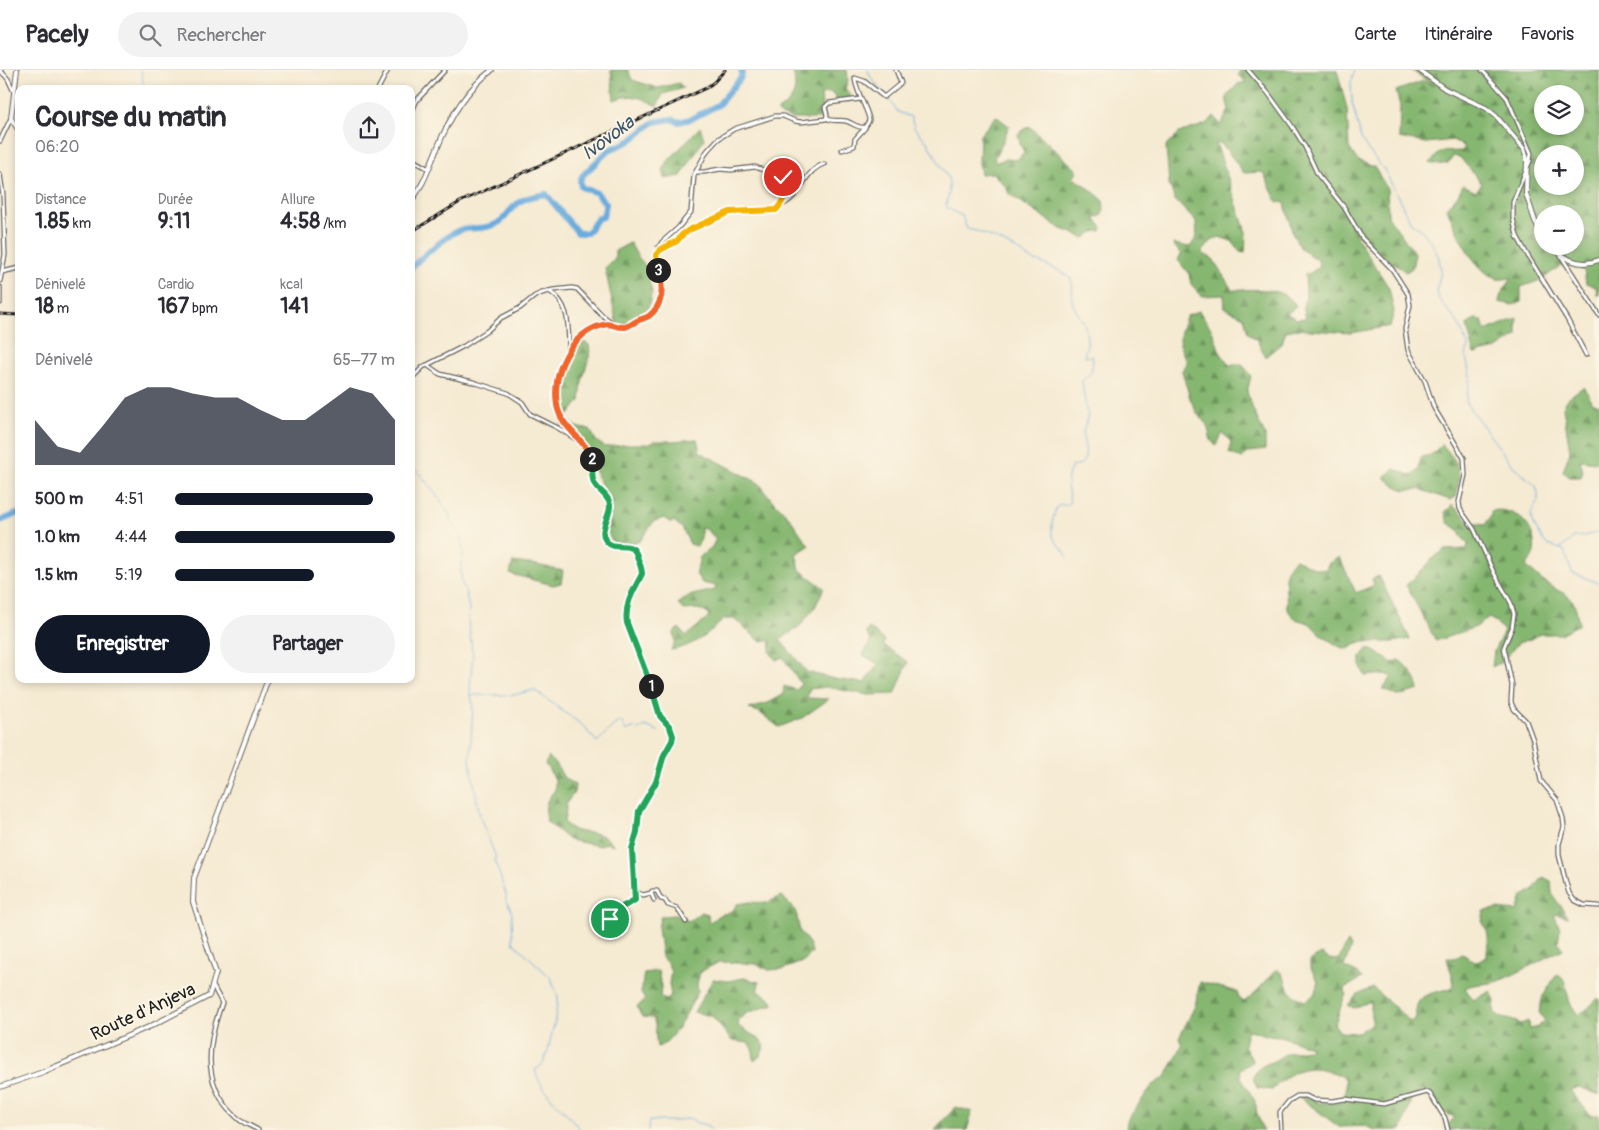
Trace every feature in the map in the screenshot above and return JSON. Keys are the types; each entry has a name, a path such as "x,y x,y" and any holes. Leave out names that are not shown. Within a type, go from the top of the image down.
{"street":[{"path":"0,70 8,79 15,92 12,118 0,141"},
{"path":"16,85 17,70"},
{"path":"380,85 388,70"},
{"path":"415,104 445,70"},
{"path":"415,195 422,185 452,115 467,94 492,70"},
{"path":"842,150 854,146 855,139 869,121 869,116 855,80 857,78 864,81 884,97 901,83 896,70"},
{"path":"1248,70 1268,93 1292,126 1305,147 1318,175 1344,207 1362,238 1392,269 1408,294 1410,305 1406,329 1408,350 1425,381 1434,408 1464,458 1465,474 1459,502 1460,509 1474,529 1494,573 1511,603 1514,614 1512,628 1504,647 1512,685 1511,702 1514,709 1526,720 1533,740 1541,781 1557,800 1563,818 1564,828 1559,855 1569,893 1574,900 1584,905 1599,906"},
{"path":"1419,70 1445,89 1486,108 1496,116 1524,149 1527,168 1526,194 1534,218"},
{"path":"1482,70 1507,98 1531,153 1531,158 1513,202 1513,218 1518,236 1586,355"},
{"path":"861,99 829,103 825,107 827,118 832,122 844,121 860,128 865,127"},
{"path":"609,930 610,913 612,910 635,900 632,849 637,832 639,811 656,782 664,755 673,736 670,727 660,716 656,699 627,623 627,605 642,571 635,551 632,548 612,546 604,536 610,502 593,482 592,460 584,444 562,421 557,405 559,376 569,351 577,340 589,330 605,324 617,327 630,326 649,316 660,302 662,296 656,255 662,242 678,228 691,212 694,175 707,151 718,139 734,129 775,116 783,116 800,122 827,118"},
{"path":"12,118 15,123"},
{"path":"415,161 429,169"},
{"path":"780,205 789,202 811,172 824,164"},
{"path":"656,255 660,250 677,241 689,230 730,212 762,209 776,210 780,205 786,185 786,180 783,177 755,167 697,172"},
{"path":"0,174 3,195 5,255 0,281"},
{"path":"1561,256 1582,263 1599,260"},
{"path":"1561,256 1599,315"},
{"path":"2,272 15,269"},
{"path":"0,287 0,303"},
{"path":"415,375 423,367 453,353 536,296 549,291 565,288 577,289 613,325"},
{"path":"549,291 557,296 565,308 569,351"},
{"path":"427,365 440,374 508,393 522,402 530,414 584,444"},
{"name":"Route d'Anjeva","path":"0,1086 43,1072 151,1026 209,996 216,973 193,902 194,878 267,683"},
{"path":"636,892 643,895 657,891 661,899 665,900 668,905 678,908 686,922"},
{"path":"650,893 654,900"},
{"path":"212,985 222,1003 213,1026 209,1056 212,1082 222,1101 241,1121 258,1130"},
{"path":"1281,1130 1280,1112 1294,1097 1306,1096 1314,1100 1332,1101 1345,1099 1384,1104 1427,1092 1445,1118 1448,1130"}],"green space":[{"path":"611,70 628,70 632,80 658,88 679,83 683,88 663,94 657,106 646,100 631,96 614,100"},
{"path":"793,70 847,70 848,80 845,88 851,97 836,100 835,95 830,92 821,94 823,119 792,119 779,114 778,111 794,94"},
{"path":"1240,70 1337,70 1347,109 1349,148 1357,160 1374,167 1387,188 1388,216 1415,254 1412,268 1406,272 1388,260 1352,230 1389,288 1394,312 1390,326 1351,333 1296,329 1286,331 1282,343 1265,357 1257,340 1248,333 1244,317 1225,308 1224,295 1202,296 1191,284 1189,274 1178,260 1181,254 1173,244 1190,247 1197,237 1196,222 1175,200 1169,184 1166,146 1179,133 1206,124 1214,116 1221,125 1229,110 1226,97 1238,84 1246,82 1238,75","holes":["1216,143 1222,144 1244,173 1263,172 1277,202 1285,203 1293,235 1302,250 1318,260 1319,267 1309,274 1305,274 1306,296 1303,307 1306,318 1297,319 1287,314 1296,306 1291,299 1284,295 1268,290 1232,290 1213,259 1202,253 1210,242 1219,237 1232,241 1240,252 1245,253 1246,232"]},
{"path":"1411,70 1599,70 1599,295 1597,294 1596,287 1586,283 1584,270 1562,265 1541,280 1521,287 1521,302 1513,305 1499,302 1502,292 1512,278 1497,279 1480,267 1460,238 1447,208 1458,195 1463,185 1476,191 1482,184 1460,157 1453,156 1449,163 1437,165 1430,163 1440,152 1462,151 1465,147 1453,140 1426,143 1399,138 1400,106 1396,91 1423,81 1434,86"},
{"path":"996,116 1009,126 994,158 996,162 1007,159 1017,160 1024,152 1018,134 1029,126 1078,171 1073,178 1084,184 1103,200 1104,210 1101,216 1095,218 1102,228 1101,231 1093,232 1085,238 1061,229 1009,194 1006,187 993,173 981,174 979,163 980,135"},
{"path":"700,127 704,139 681,176 665,179 663,170 668,161"},
{"path":"630,243 645,265 652,292 648,308 636,320 629,324 617,325 605,268 615,259 615,251"},
{"path":"1199,311 1212,330 1220,352 1229,365 1242,364 1251,376 1247,392 1265,435 1265,450 1249,452 1242,458 1229,453 1231,442 1223,433 1216,446 1211,440 1207,425 1197,413 1190,398 1182,371 1187,361 1181,350 1180,339 1187,316"},
{"path":"1517,318 1517,336 1497,349 1474,354 1467,325 1475,319 1482,320 1485,331"},
{"path":"584,342 589,345 590,353 582,382 580,401 567,417 571,423 579,428 590,429 596,441 605,447 648,444 654,441 697,439 700,452 759,483 771,499 789,517 809,546 796,554 800,570 824,588 815,607 800,626 780,640 807,672 835,679 864,683 878,664 863,655 871,640 866,633 869,628 885,641 883,645 908,662 895,694 868,695 827,687 809,689 807,698 829,699 802,718 779,727 759,712 749,709 770,702 783,695 784,686 797,690 801,684 783,657 776,660 770,652 771,641 760,641 734,619 724,619 700,639 686,646 671,650 675,642 674,632 679,628 686,636 707,619 709,614 698,609 683,610 678,603 692,595 715,590 716,586 702,583 696,574 700,557 712,547 716,539 701,527 701,539 697,546 690,544 682,528 674,521 671,523 664,518 654,521 640,541 631,543 613,542 608,533 612,507 611,500 597,477 592,455 582,441 562,428 559,390 562,374 573,355"},
{"path":"1583,387 1588,392 1591,402 1599,404 1599,460 1596,462 1580,460 1583,471 1581,477 1569,477 1563,471 1570,451 1563,407 1569,397"},
{"path":"1442,444 1458,468 1456,497 1450,500 1419,489 1405,490 1395,486 1384,477 1394,469 1410,475 1419,470 1421,457 1431,455"},
{"path":"1452,505 1472,523 1485,525 1491,516 1491,511 1500,510 1517,516 1524,522 1530,529 1534,546 1533,556 1526,566 1544,582 1570,598 1575,607 1579,624 1560,634 1540,634 1518,643 1502,662 1492,667 1494,651 1504,631 1496,622 1489,618 1476,627 1436,641 1406,585 1434,557 1445,550 1467,549 1468,544 1458,529 1448,523 1445,512"},
{"path":"1339,557 1356,593 1374,585 1372,579 1379,576 1410,639 1393,642 1360,642 1348,649 1340,647 1321,635 1309,623 1295,619 1287,609 1285,577 1288,566 1295,559 1316,569 1326,570 1328,564"},
{"path":"513,562 563,571 561,583 553,585 510,574"},
{"path":"1368,648 1392,663 1399,660 1412,673 1419,690 1398,696 1383,689 1392,677 1385,674 1365,676 1361,667 1361,656"},
{"path":"549,757 556,764 564,778 575,785 574,793 567,802 564,822 578,831 601,835 614,845 606,843 601,846 569,840 547,822 546,804 555,790 555,779 545,764"},
{"path":"1543,877 1551,881 1552,894 1568,917 1554,914 1560,929 1558,943 1563,949 1499,981 1465,988 1473,1000 1491,991 1495,1001 1494,1012 1501,1017 1521,1024 1528,1021 1530,1029 1538,1027 1545,1021 1539,1012 1543,996 1557,974 1564,980 1570,1003 1578,1015 1599,999 1599,1095 1579,1087 1570,1090 1590,1115 1599,1115 1599,1130 1447,1130 1447,1126 1455,1117 1445,1113 1423,1090 1412,1100 1401,1130 1374,1130 1366,1126 1339,1127 1298,1096 1306,1097 1319,1103 1341,1103 1346,1086 1345,1078 1324,1070 1306,1069 1289,1075 1272,1090 1257,1088 1253,1078 1262,1066 1287,1053 1308,1050 1311,1047 1280,1036 1265,1035 1251,1030 1247,1031 1244,1045 1253,1062 1240,1069 1241,1078 1255,1101 1257,1114 1263,1130 1126,1130 1127,1121 1152,1086 1166,1076 1182,1046 1179,1038 1195,1006 1200,982 1238,992 1238,997 1244,1002 1277,969 1292,993 1305,1001 1314,995 1318,982 1310,967 1310,960 1322,954 1329,959 1338,960 1348,942 1351,947 1344,967 1362,978 1345,988 1346,995 1334,1024 1340,1032 1358,1033 1372,1024 1371,1001 1354,1008 1348,1005 1358,994 1373,988 1411,1022 1416,1018 1418,1002 1422,998 1453,987 1453,976 1447,958 1453,958 1462,954 1477,962 1487,957 1488,935 1482,921 1484,911 1497,909 1517,911 1522,897 1533,890"},
{"path":"782,896 796,912 800,932 809,943 812,952 805,961 783,969 769,970 756,964 719,962 700,972 697,984 698,991 686,1015 669,1039 657,1047 653,1018 642,1017 637,1007 645,1000 641,993 644,973 658,971 661,986 660,997 666,1000 671,995 669,984 671,972 668,964 662,958 658,927 661,916 675,915 689,921 701,912 708,914 709,923 719,915 732,912 737,904 749,902 766,903"},
{"path":"744,978 759,982 758,991 770,998 774,1004 747,1013 739,1019 738,1026 758,1038 765,1046 760,1056 754,1061 753,1051 749,1043 732,1041 712,1016 694,1012 713,979 728,981"},
{"path":"956,1107 972,1112 967,1130 934,1130"}],"waterway":[{"path":"141,70 143,85"},
{"name":"Ivovoka","path":"415,264 456,232 493,225 502,220 517,204 534,196 546,194 578,233 587,233 598,218 603,217 606,204 597,193 581,187 580,180 583,175 609,150 630,141 654,122 672,119 678,122 691,119 718,105 740,79 741,70"},
{"name":"Ivovoka","path":"742,72 747,70"},
{"path":"868,70 870,76 884,94"},
{"path":"1355,70 1351,82 1352,102 1361,138 1385,171 1411,223 1421,229 1433,245 1439,258 1441,272 1436,292 1439,299 1458,323 1468,345 1466,357 1470,376 1466,403 1512,465 1536,486 1538,500 1531,514 1532,522 1541,537 1547,545 1564,550 1572,573 1599,583"},
{"path":"887,97 898,112 911,117 914,127 927,142 949,181 947,208 962,216 967,229 1008,245 1028,257 1062,272 1070,278 1073,286 1073,304 1084,323 1086,331 1085,357 1092,356 1093,361 1091,373 1082,381 1088,414 1083,434 1085,457 1081,464 1072,466 1067,484 1070,502 1067,505 1060,505 1056,508 1052,526 1054,539 1067,556"},
{"path":"415,470 439,498 462,538 461,573 469,608 468,620 473,657 470,693 473,704 470,761 480,817 495,855 495,861 506,894 506,901 511,909 513,942 551,978 558,997 548,1050 543,1064 535,1070 538,1079 548,1094 580,1130"},
{"name":"Ivovoka","path":"0,521 15,515"},
{"path":"1560,549 1574,537 1599,532"},
{"path":"471,695 513,695 534,690 582,725 597,742 614,725 621,721 626,731 635,727 638,730 645,726 658,731"},
{"path":"648,1130 649,1121 675,1121 690,1118 697,1123 707,1125 711,1130"}],"railway":[{"path":"415,230 460,202 706,88 725,70"},
{"path":"0,314 15,315"}],"route":[{"path":"610,919 610,913 613,908 622,907 635,900 632,849 637,832 639,811 656,782 664,755 669,748 673,736 668,723 660,716 656,699 627,623 627,605 642,571 635,551 632,548 612,546 604,536 605,520 610,502 593,482 590,453 562,421 557,405 559,376 571,348 585,333 605,324 617,327 630,326 649,316 656,309 662,296 660,276 656,263 656,255 660,250 677,241 689,230 730,212 762,209 776,210 780,205 786,185 786,180 783,177"}]}
